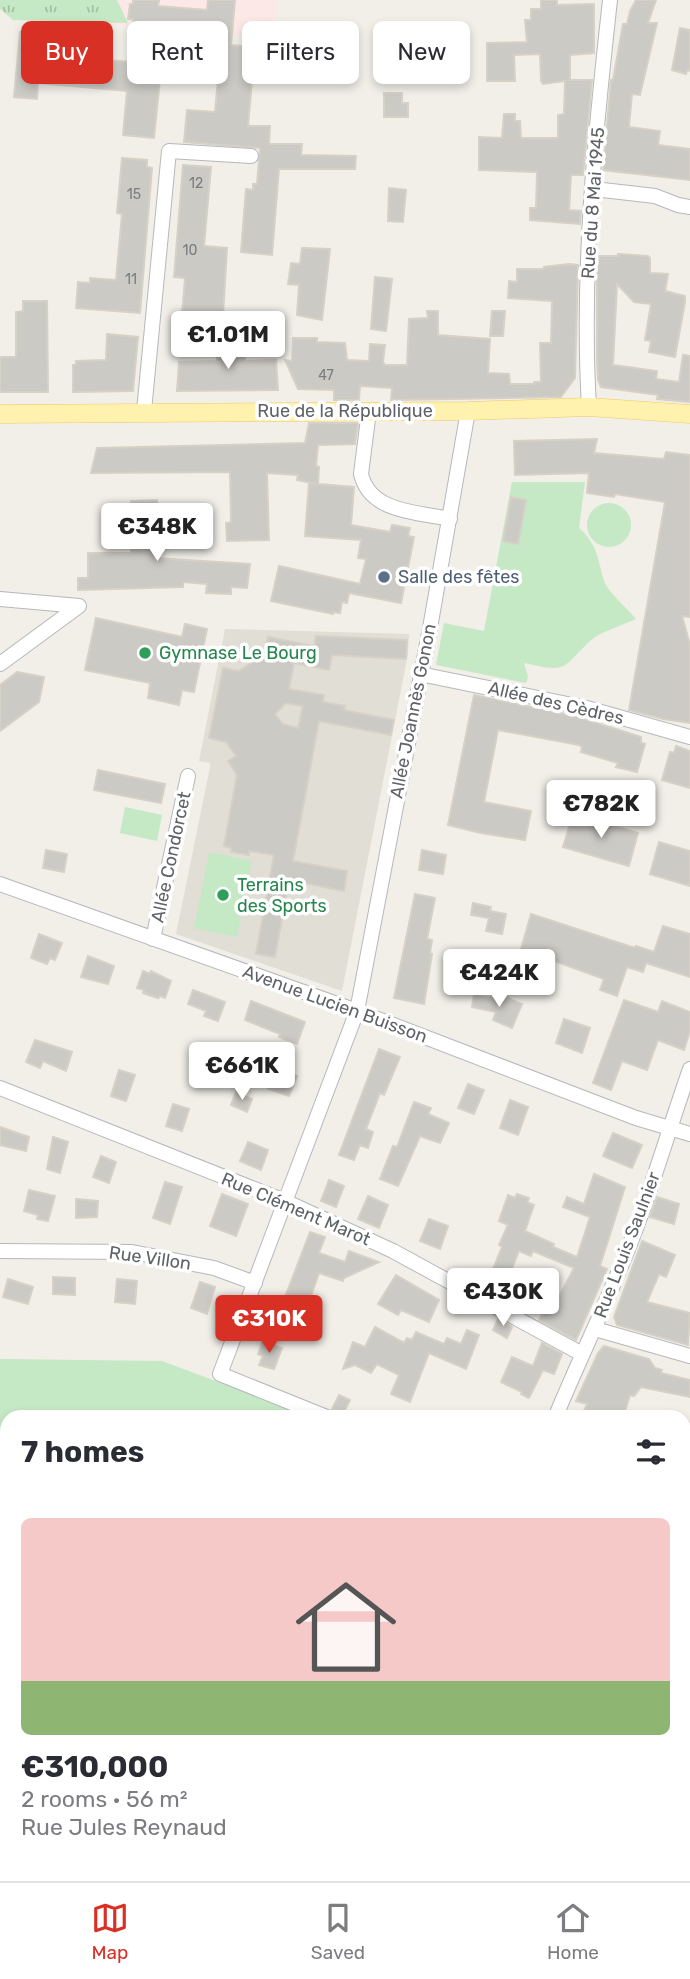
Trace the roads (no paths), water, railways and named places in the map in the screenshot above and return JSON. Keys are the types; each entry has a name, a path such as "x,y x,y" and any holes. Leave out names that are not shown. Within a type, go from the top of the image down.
{"main road":[{"name":"Rue de la République","path":"0,414 468,411 589,407 690,414"}],"street":[{"name":"Rue du 8 Mai 1945","path":"589,407 586,314 610,0"},
{"path":"144,411 169,151 251,156"},
{"path":"594,189 655,196 690,207"},
{"path":"369,411 361,474 363,482 383,505 450,519"},
{"name":"Allée Joannès Gonon","path":"309,1410 220,1374 357,1011 468,411"},
{"path":"0,599 79,606 0,664"},
{"name":"Allée des Cèdres","path":"420,674 587,708 690,737"},
{"name":"Allée Condorcet","path":"153,939 188,776"},
{"name":"Avenue Lucien Buisson","path":"0,884 357,1011 636,1118 690,1134"},
{"name":"Rue Louis Saulnier","path":"558,1410 635,1231 690,1069"},
{"name":"Rue Clément Marot","path":"0,1088 287,1202 393,1251 582,1354"},
{"name":"Rue Villon","path":"0,1251 132,1252 214,1268 255,1283"},
{"path":"595,1329 690,1356"}],"place":[{"name":"Salle des fêtes","path":"384,577"},
{"name":"Gymnase Le Bourg","path":"145,653"},
{"name":"Terrains des Sports","path":"223,895"}]}
